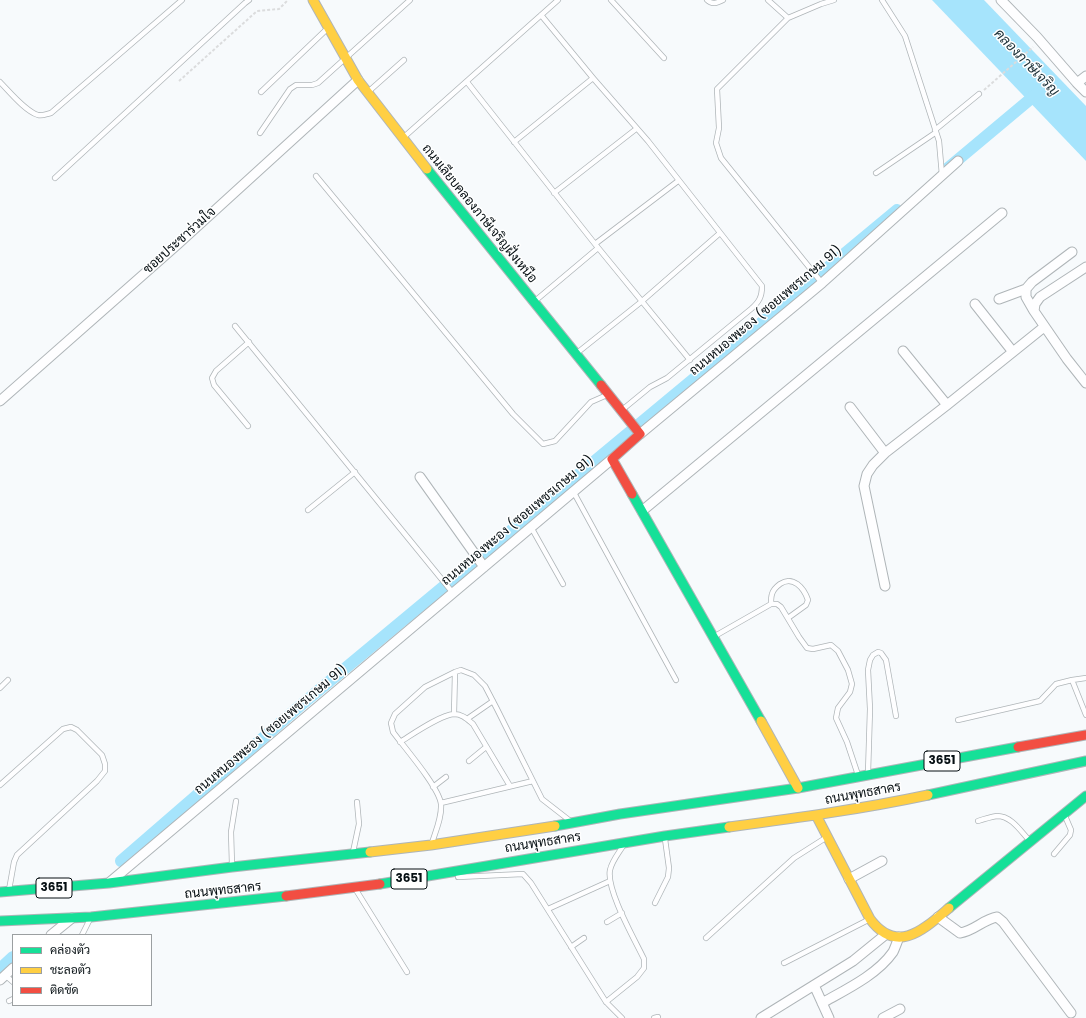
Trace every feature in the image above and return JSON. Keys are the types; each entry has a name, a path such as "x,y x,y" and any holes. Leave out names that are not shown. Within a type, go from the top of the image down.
{"main road":[{"name":"ถนนเลียบคลองภาษีเจริญฝั่งเหนือ","path":"313,0 358,80 402,138 640,434"},
{"name":"ถนนหนองพะอง (ซอยเพชรเกษม 91)","path":"612,459 640,434"},
{"path":"612,459 714,636 798,788"},
{"name":"ถนนพุทธสาคร","path":"4,892 109,883 232,867 432,845 620,814 798,788 1086,735"},
{"name":"ถนนพุทธสาคร","path":"0,921 91,917 223,904 355,888 665,836 890,803 1086,761"},
{"path":"816,815 870,919 886,936 898,937 910,936 938,917 1031,843 1086,796"}],"street":[{"path":"1001,0 1037,37 1086,92"},
{"path":"1077,83 1086,76"},
{"name":"ซอยประชาร่วมใจ","path":"0,401 178,244 358,80"},
{"name":"ถนนหนองพะอง (ซอยเพชรเกษม 91)","path":"640,434 822,282 958,161"},
{"path":"642,511 1002,213"},
{"path":"999,299 1026,289 1032,282 1072,252"},
{"path":"1034,311 1035,304 1040,298 1086,267"},
{"path":"1026,289 1026,297 1044,327 1086,383"},
{"path":"975,304 1013,352"},
{"path":"885,586 864,486 867,474 885,453 947,406 1044,327"},
{"path":"903,351 947,406"},
{"path":"850,407 885,453"},
{"name":"ถนนหนองพะอง (ซอยเพชรเกษม 91)","path":"109,883 612,459"},
{"path":"420,477 484,567"},
{"path":"849,879 882,861"},
{"path":"938,917 960,932 966,932 991,918 997,917 1003,922 1071,1013"},
{"path":"52,934 72,918"},
{"path":"761,1018 853,961 886,936"},
{"path":"822,1003 862,980 886,961 894,951 898,937"},
{"path":"3,977 12,969"},
{"path":"814,985 828,1018"},
{"path":"883,1018 900,1009"}],"lane":[{"path":"0,82 22,105 37,114 44,115 51,113 182,0"},
{"path":"55,178 249,0"},
{"path":"260,133 290,89 296,85 312,85 318,83 410,0"},
{"path":"402,138 558,0"},
{"path":"611,0 664,58"},
{"path":"707,0 714,4 723,0"},
{"path":"768,0 788,18"},
{"path":"822,282 721,158 716,143 719,128 717,89 788,18 834,0"},
{"path":"882,0 905,36 940,150 942,175"},
{"path":"541,15 636,129 648,141 762,286 762,294 759,302 690,360 667,378 650,387 621,411"},
{"path":"262,92 329,28"},
{"path":"368,93 404,60"},
{"path":"514,142 593,78"},
{"path":"467,82 596,246 690,360"},
{"path":"876,173 935,132 979,94"},
{"path":"554,193 636,129"},
{"path":"316,176 513,414 543,444 554,441 591,402 608,395"},
{"path":"534,302 596,246 678,180"},
{"path":"575,354 641,302 720,232"},
{"path":"236,326 454,593"},
{"path":"248,426 214,385 212,378 216,372 249,342"},
{"path":"308,510 355,472"},
{"path":"573,491 676,680"},
{"path":"531,527 564,584"},
{"path":"771,604 772,593 779,585 787,580 793,581 802,588 808,600 806,605 788,618"},
{"path":"714,636 771,604 777,604 781,607 807,648 813,649 831,645 838,650 848,670 852,684 850,692 838,708 836,718 863,776"},
{"path":"863,776 870,709 868,670 870,660 873,655 878,652 881,653 886,660 896,716"},
{"path":"432,845 440,818 441,803 433,787 393,732 391,723 395,714 425,687 461,670 474,675 485,686 542,799 572,823"},
{"path":"454,714 455,672"},
{"path":"958,720 1040,701 1056,684 1086,678"},
{"path":"0,688 8,680"},
{"path":"1072,680 1086,715"},
{"path":"467,718 493,701"},
{"path":"400,742 444,716 454,714 465,716 472,724 510,786"},
{"path":"0,785 63,729 71,727 77,730 102,755 105,764 104,770 97,780 17,855 4,892"},
{"path":"469,761 486,747"},
{"path":"433,787 446,777"},
{"path":"441,803 533,781"},
{"path":"232,867 231,832 236,801"},
{"path":"352,854 359,824 357,802"},
{"path":"1054,854 1070,835 1071,830 1064,815"},
{"path":"978,821 997,816 1005,817 1010,820 1031,843"},
{"path":"655,904 668,877 669,868 665,836"},
{"path":"706,938 794,858 827,837"},
{"path":"606,1002 637,977 644,968 644,959 614,897 610,881 612,864 625,843"},
{"path":"402,880 523,874 531,882 606,1002 622,1018"},
{"path":"548,909 610,881"},
{"path":"355,888 407,972"},
{"path":"607,922 622,913"},
{"path":"82,934 91,917"},
{"path":"784,963 870,919"},
{"path":"571,947 584,938"},
{"path":"3,977 12,982"}],"path":[{"path":"179,81 257,11 279,9 288,0"},
{"path":"979,94 1033,47"}],"water":[{"name":"คลองภาษีเจริญ","path":"932,0 984,0 1086,106 1086,161"}],"waterway":[{"name":"คลองภาษีเจริญ","path":"948,168 1040,91"},
{"path":"121,861 301,705 897,210"},
{"path":"0,969 12,958"}],"traffic: fast":[{"path":"427,169 601,385"},
{"path":"632,494 761,721"},
{"path":"555,826 620,814 798,788 1018,747"},
{"path":"928,795 1086,761"},
{"path":"949,908 1086,796"},
{"path":"380,884 665,836 729,827"},
{"path":"0,892 109,883 232,867 370,852"},
{"path":"0,921 91,917 286,896"}],"traffic: slow":[{"path":"313,0 358,80 427,169"},
{"path":"761,721 798,788"},
{"path":"729,827 854,809 928,795"},
{"path":"816,815 870,919 880,930 890,936 900,937 910,935 920,931 949,908"},
{"path":"370,852 431,845 555,826"}],"traffic: jam":[{"path":"601,385 640,434 612,459 632,494"},
{"path":"1018,747 1086,735"},
{"path":"286,896 380,884"}]}
